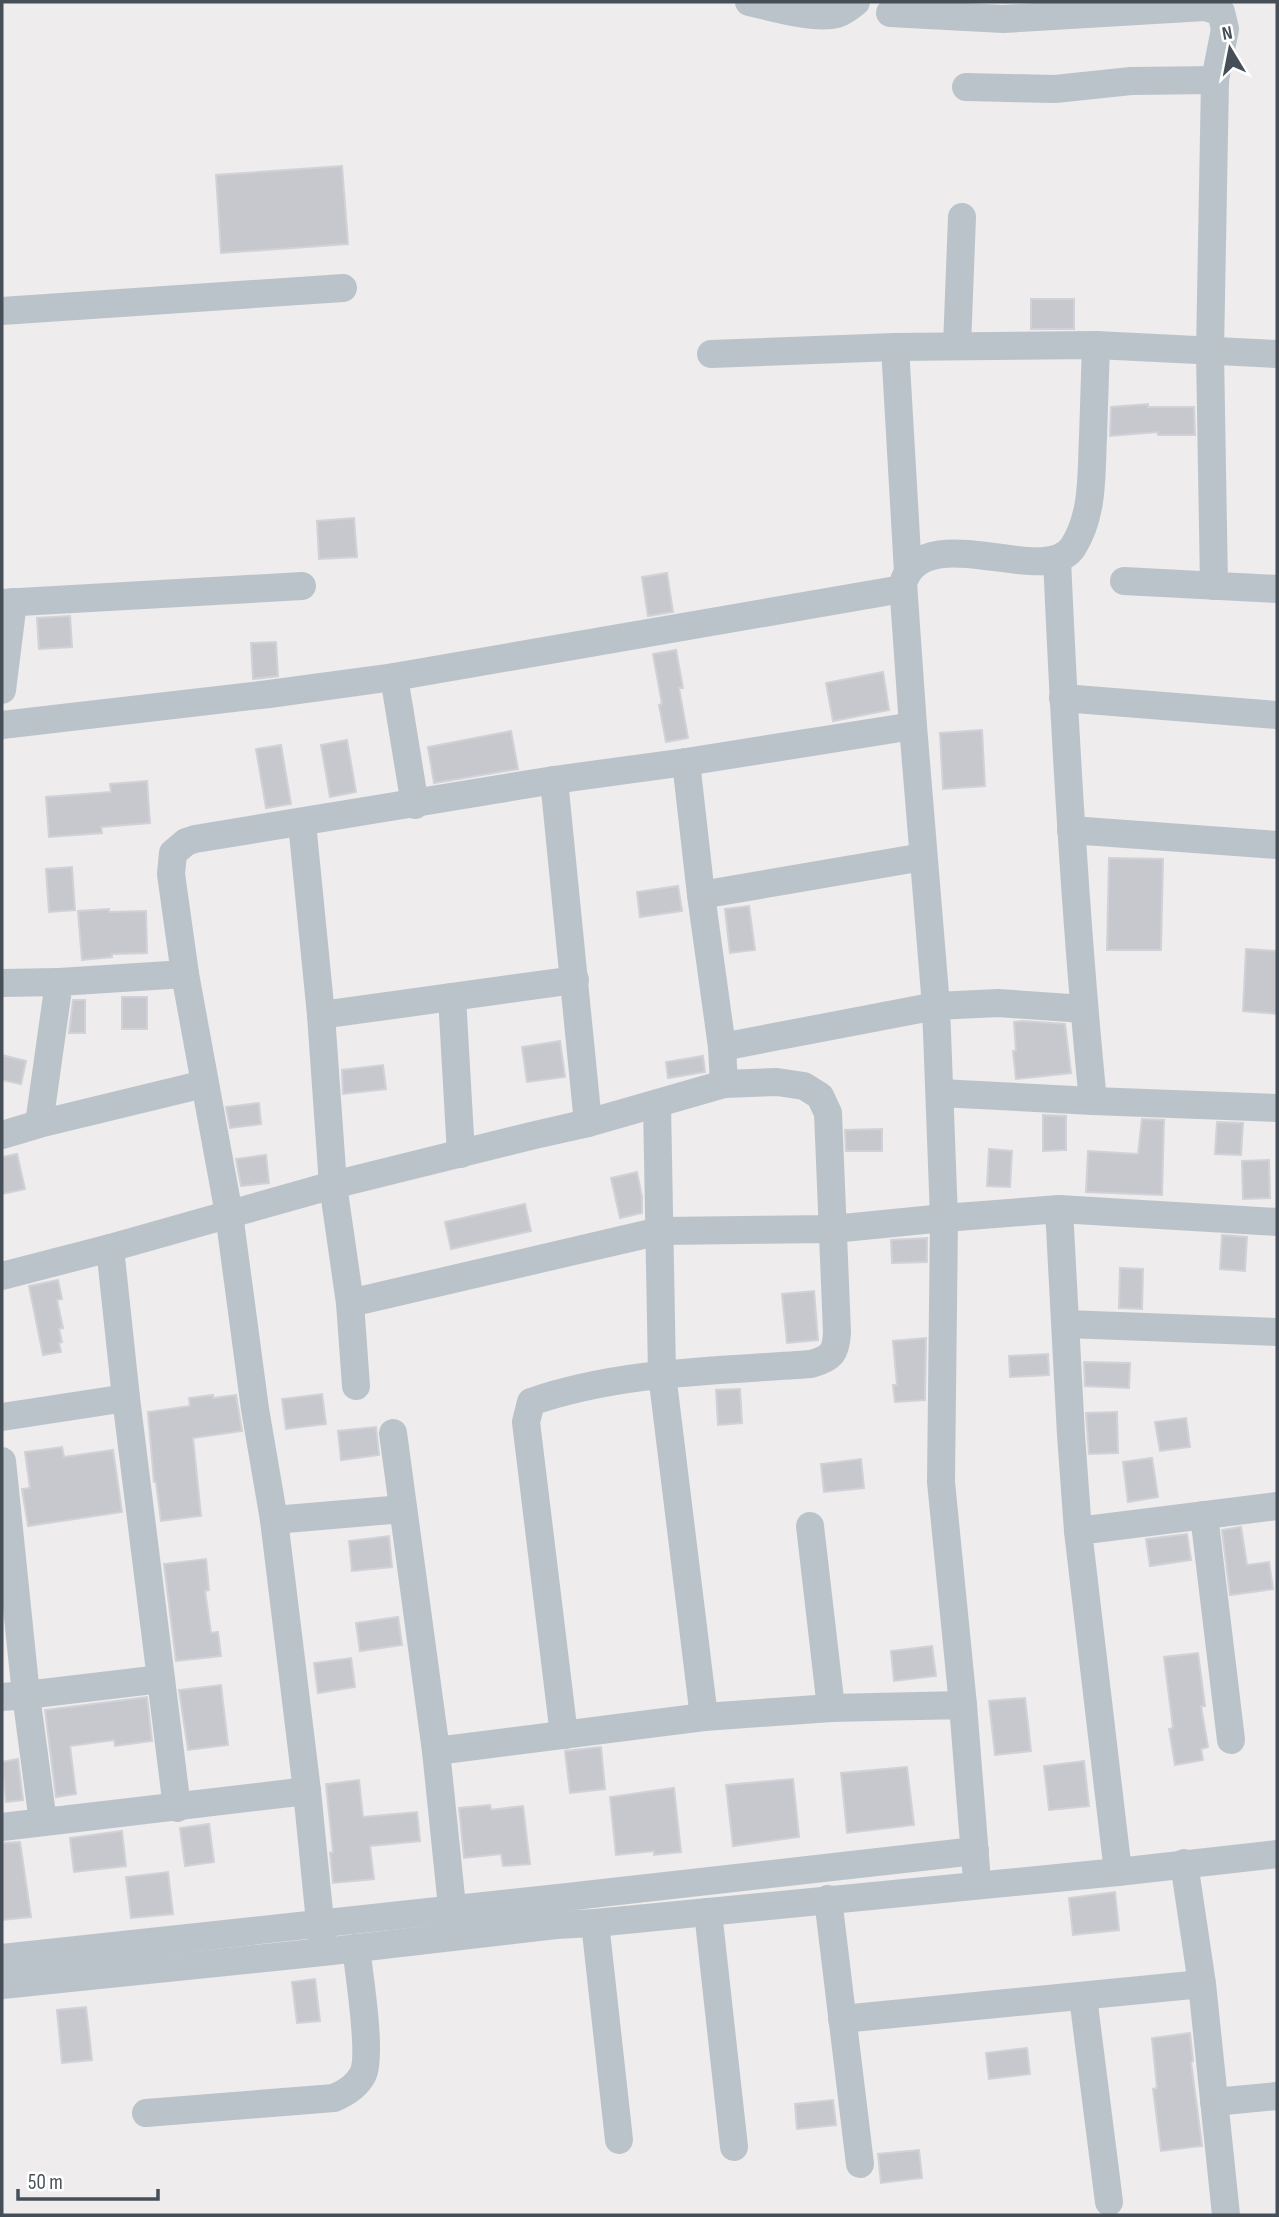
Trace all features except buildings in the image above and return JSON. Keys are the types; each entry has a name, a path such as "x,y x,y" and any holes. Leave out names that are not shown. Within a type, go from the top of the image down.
{"street":[{"path":"749,2 814,15 827,15 847,9 856,2"},
{"path":"890,13 977,10 1003,19 1205,7 1221,12 1225,29 1216,80 1210,352 1214,586"},
{"path":"966,87 1055,89 1131,81 1216,80"},
{"path":"957,346 962,217"},
{"path":"2,311 343,288"},
{"path":"2,724 394,677 905,581 921,561 945,554 1030,561 1057,559 1073,547 1086,520 1096,345"},
{"path":"711,354 895,347 1096,345 1277,354"},
{"path":"895,347 913,726 936,1006 940,1093 944,1218 940,1469 978,1885"},
{"path":"1057,559 1071,830 1093,1101"},
{"path":"1124,582 1277,589"},
{"path":"2,690 8,603 302,586"},
{"path":"394,677 415,805"},
{"path":"1063,698 1277,715"},
{"path":"323,1952 307,1791 274,1520 229,1214 185,974 171,874 173,853 186,842 195,839 415,805 554,780 913,726"},
{"path":"686,762 722,1047 724,1084"},
{"path":"554,780 588,1124"},
{"path":"302,823 321,1015 333,1185 350,1303 356,1386"},
{"path":"1071,830 1277,845"},
{"path":"701,895 923,857"},
{"path":"2,983 185,974"},
{"path":"321,1015 575,980"},
{"path":"39,1124 59,982"},
{"path":"452,998 461,1154"},
{"path":"722,1047 936,1006 998,1003 1084,1009"},
{"path":"2,1276 333,1185 588,1124 724,1084 789,1083 804,1086 820,1096 828,1113 833,1229 836,1347 828,1358 811,1364 662,1374 610,1381 531,1402 526,1422 564,1735"},
{"path":"2,1135 204,1084"},
{"path":"940,1093 1277,1108"},
{"path":"657,1104 662,1374 704,1717"},
{"path":"350,1303 660,1231 833,1229 1059,1209 1277,1222"},
{"path":"1059,1209 1070,1435 1078,1531 1118,1872"},
{"path":"110,1248 177,1808"},
{"path":"1066,1324 1277,1332"},
{"path":"2,1417 126,1398"},
{"path":"393,1433 436,1751 453,1922"},
{"path":"2,1461 14,1696 43,1822"},
{"path":"1078,1531 1277,1506"},
{"path":"274,1520 403,1509"},
{"path":"1204,1515 1231,1740"},
{"path":"810,1526 831,1708"},
{"path":"14,1696 161,1679"},
{"path":"436,1751 704,1717 831,1708 962,1705"},
{"path":"2,1827 307,1791"},
{"path":"2,1985 356,1948 453,1922 622,1892 975,1851"},
{"path":"2,1958 320,1924 595,1923 1277,1854"},
{"path":"1184,1863 1202,1984 1226,2215"},
{"path":"856,1865 860,1896"},
{"path":"828,1899 860,2164"},
{"path":"708,1912 734,2147"},
{"path":"595,1923 619,2140"},
{"path":"146,2113 334,2098 344,2094 363,2073 367,2055 356,1948"},
{"path":"842,2019 1202,1984"},
{"path":"1083,1997 1109,2202"},
{"path":"1214,2102 1277,2096"}]}
